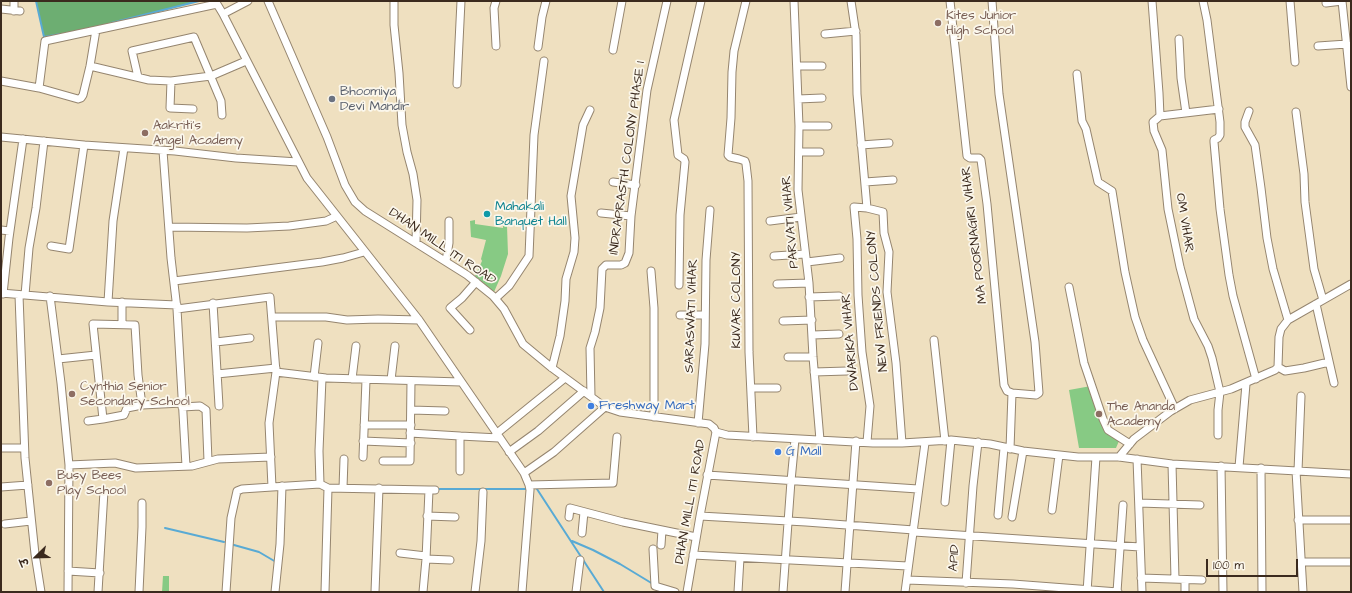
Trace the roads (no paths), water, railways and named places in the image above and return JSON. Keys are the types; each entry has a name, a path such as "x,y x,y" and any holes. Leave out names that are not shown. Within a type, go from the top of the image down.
{"street":[{"path":"1,9 17,11 14,1"},
{"path":"223,14 248,1"},
{"name":"DHAN MILL ITI ROAD","path":"268,1 327,136 348,192 355,202 365,211 476,282 496,298 504,309 523,344 552,368 605,407 620,412 709,424 714,428 716,432 687,592"},
{"path":"394,1 394,25 402,125 417,200 416,243"},
{"path":"457,84 461,1"},
{"path":"496,1 494,8 496,46"},
{"path":"538,47 542,16 546,1"},
{"path":"613,50 622,1"},
{"name":"INDRAPRASTH COLONY PHASE 1","path":"591,396 590,348 600,308 602,269 606,265 621,265 625,263 629,253 631,216 647,90 667,1"},
{"path":"679,285 680,215 685,162 684,159 678,156 674,120 701,1"},
{"name":"KUVAR COLONY","path":"746,1 734,51 728,155 739,159 746,164 748,181 749,352 753,437"},
{"name":"PARVATI VIHAR","path":"794,1 799,126 798,190 809,282 814,372 820,440"},
{"path":"851,1 856,31 857,87 867,208"},
{"name":"MA POORNAGIRI VIHAR","path":"950,1 967,156 970,158 979,158 981,160 987,204 1004,386 1007,391 1012,393"},
{"path":"992,1 999,94 1034,335 1039,393 1036,395 1012,393 1007,448 998,515"},
{"path":"1152,1 1160,116 1219,109"},
{"path":"1203,1 1219,109 1220,135 1214,140 1214,142 1220,209 1229,275 1233,296 1249,349 1256,379"},
{"path":"1290,1 1295,62"},
{"path":"1326,3 1342,1 1351,87"},
{"path":"40,88 45,41 217,4 306,178 419,320 533,484"},
{"path":"1,81 40,88 78,99 81,98 84,95 96,30"},
{"path":"825,34 856,31"},
{"path":"138,77 132,51 194,37 221,101 222,115"},
{"path":"1179,39 1181,78 1186,113"},
{"path":"1318,46 1347,44"},
{"path":"90,66 149,80 171,81 211,76 246,61"},
{"path":"496,298 509,286 529,256 534,135 544,61"},
{"path":"797,66 822,66"},
{"path":"1077,74 1082,121 1086,129 1098,182 1112,191 1125,272 1135,317 1143,340 1175,409"},
{"path":"171,81 170,108 193,109"},
{"path":"798,99 822,98"},
{"path":"552,368 560,336 565,301 566,279 575,245 572,196 583,125 590,110"},
{"path":"1249,111 1245,122 1255,145 1269,250 1288,320"},
{"path":"1296,112 1304,174 1305,202 1314,269 1323,300"},
{"name":"OM VIHAR","path":"1160,116 1154,119 1153,126 1162,150 1172,233 1188,302 1194,319 1208,346 1220,392"},
{"path":"799,126 828,126"},
{"path":"1,137 84,145 163,150 236,158 298,162"},
{"path":"23,139 2,293 177,307 270,297 276,370 269,423 272,487"},
{"path":"42,592 31,521 24,448 22,295 36,208 44,141"},
{"path":"861,145 889,143"},
{"path":"52,246 69,249 84,145"},
{"path":"108,302 113,221 124,148"},
{"path":"163,150 177,307 186,466"},
{"path":"799,152 820,152"},
{"path":"866,182 893,180"},
{"path":"613,182 636,185"},
{"name":"DWARIKA VIHAR","path":"866,442 870,406 862,352 857,239 854,207 867,208"},
{"name":"NEW FRIENDS COLONY","path":"867,208 882,212 888,252 887,292 897,378 902,443"},
{"name":"SARASWATI VIHAR","path":"698,423 705,344 706,260 710,210"},
{"path":"601,214 631,216"},
{"path":"169,227 247,228 290,226 326,221 337,216"},
{"path":"770,221 801,217"},
{"path":"446,262 449,243 449,220"},
{"path":"1,230 10,231"},
{"path":"174,281 322,262 364,252"},
{"path":"774,256 805,254"},
{"path":"807,262 840,258"},
{"path":"651,271 654,308 654,417"},
{"path":"470,330 450,308 462,298 476,282"},
{"path":"777,284 809,282"},
{"path":"1119,457 1134,439 1190,400 1246,384 1276,370 1278,367 1279,337 1281,329 1288,320 1351,284"},
{"path":"1069,287 1084,363 1103,419 1108,430 1130,444"},
{"path":"50,296 69,465 68,592"},
{"path":"810,297 838,296"},
{"path":"122,302 122,324"},
{"path":"213,303 220,406"},
{"path":"1316,304 1334,384"},
{"path":"680,315 705,315"},
{"path":"272,317 326,317 347,320 419,320"},
{"path":"783,321 812,320"},
{"path":"103,419 93,324 135,325 138,376 142,405"},
{"path":"813,334 839,334"},
{"path":"216,342 250,338"},
{"path":"934,340 948,440 945,502"},
{"path":"318,343 320,484"},
{"path":"352,379 356,346"},
{"path":"391,380 395,346"},
{"path":"58,359 96,355"},
{"path":"788,357 813,357"},
{"path":"1278,367 1285,371 1329,362"},
{"path":"217,374 276,370 318,377 366,380 461,382"},
{"path":"814,372 847,371"},
{"path":"364,425 410,429 436,435 460,436 498,434 566,378"},
{"path":"363,457 366,380"},
{"path":"383,461 410,461 411,381"},
{"path":"1239,467 1246,384"},
{"path":"751,388 777,388"},
{"path":"510,451 538,431 584,391"},
{"path":"1218,435 1220,392"},
{"path":"1301,396 1297,471 1298,520 1303,592"},
{"path":"88,421 124,415 128,408 142,405 200,406 206,410 208,461"},
{"path":"525,472 554,452 605,407"},
{"path":"411,410 445,411"},
{"path":"716,432 727,435 753,437 856,442 925,443 948,440 978,442 1023,451 1059,455 1119,457 1172,464 1351,474"},
{"path":"460,436 460,471"},
{"path":"533,484 613,482 617,437"},
{"path":"783,592 790,481 795,439"},
{"path":"363,442 410,443"},
{"path":"845,592 856,442"},
{"name":"APID","path":"966,583 978,442"},
{"path":"905,592 925,443"},
{"path":"1,448 24,448"},
{"path":"1012,517 1023,451"},
{"path":"1052,510 1059,455"},
{"path":"69,465 115,463 136,468 192,466 208,461 271,457"},
{"path":"1087,591 1096,457"},
{"path":"343,488 344,458"},
{"path":"1137,459 1142,592"},
{"path":"1172,464 1175,579"},
{"path":"1221,466 1223,592"},
{"path":"1260,468 1262,592"},
{"path":"707,475 853,486 918,489"},
{"path":"226,592 231,518 237,491 242,489 320,484 328,488 432,490 427,516 423,592"},
{"path":"522,592 530,490 533,484"},
{"path":"1,487 28,485"},
{"path":"276,592 280,544 282,486"},
{"path":"325,592 328,488"},
{"path":"375,592 379,488"},
{"path":"98,592 104,491"},
{"path":"474,592 481,541 483,492"},
{"path":"139,592 142,503"},
{"path":"1139,503 1200,505"},
{"path":"906,580 1013,584 1045,590 1118,592 1123,505"},
{"path":"569,517 570,508 623,522 696,537"},
{"path":"582,533 584,512"},
{"path":"427,516 455,517"},
{"path":"700,516 788,520 969,536 1140,547"},
{"path":"1298,520 1351,520"},
{"path":"5,524 31,521"},
{"path":"661,545 662,530"},
{"path":"653,549 655,586 675,592"},
{"path":"400,553 450,560"},
{"path":"693,555 908,566"},
{"path":"738,592 740,558"},
{"path":"576,592 580,560"},
{"path":"1301,562 1351,562"},
{"path":"68,571 100,573"},
{"path":"1141,578 1202,580"},
{"path":"1185,580 1185,592"}],"waterway":[{"path":"36,1 44,37 60,34"},
{"path":"111,23 199,1"},
{"path":"535,486 604,592"},
{"path":"436,489 527,489"},
{"path":"165,528 224,542"},
{"path":"572,541 620,564 653,584"},
{"path":"234,545 259,552 276,562"}],"place":[{"name":"Kites Junior High School","path":"938,23"},
{"name":"Bhoomiya Devi Mandir","path":"332,99"},
{"name":"Aakriti's Angel Academy","path":"145,133"},
{"name":"Mahakali Banquet Hall","path":"487,214"},
{"name":"Cynthia Senior Secondary School","path":"72,394"},
{"name":"Freshway Mart","path":"591,406"},
{"name":"The Ananda Academy","path":"1099,414"},
{"name":"G Mall","path":"778,452"},
{"name":"Busy Bees Play School","path":"49,483"}]}
